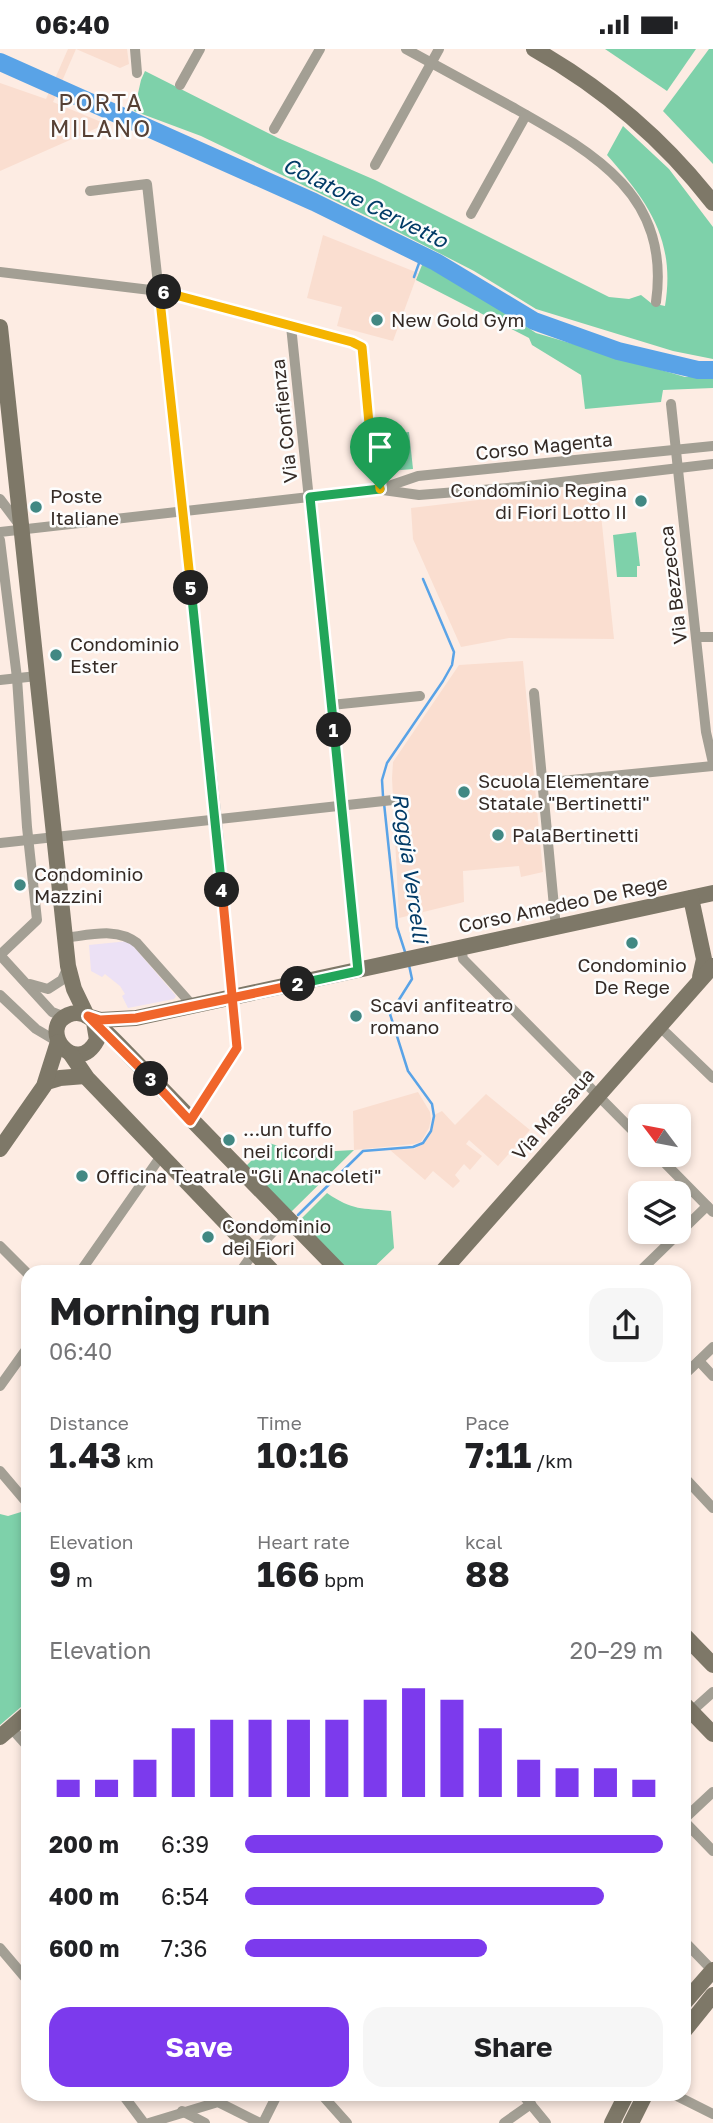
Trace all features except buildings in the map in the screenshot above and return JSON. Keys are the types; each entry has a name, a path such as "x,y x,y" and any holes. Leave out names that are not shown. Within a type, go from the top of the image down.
{"main road":[{"path":"534,49 586,81 620,107 677,160 713,204"},
{"path":"0,327 65,938 65,1017"},
{"name":"Corso Amedeo De Rege","path":"96,1026 232,999 713,893"},
{"path":"691,898 708,952 696,983"},
{"name":"Via Massaua","path":"448,1265 713,966"},
{"path":"0,1149 47,1084 74,1056 93,1047 96,1026 74,989 67,969"},
{"path":"266,1265 85,1076 74,1056 61,1048 57,1033 59,1024 65,1017 79,1013 120,1046 190,1121 333,1265"},
{"path":"120,1046 134,1018"},
{"name":"Corso Amedeo De Rege","path":"96,1026 100,1020 134,1018"},
{"path":"47,1084 58,1042"},
{"path":"47,1084 69,1076 85,1076"},
{"path":"691,1642 713,1665"},
{"path":"691,1715 713,1734"},
{"path":"5,1732 21,1719"},
{"path":"691,1995 713,1970"},
{"path":"691,2022 713,1995"},
{"path":"612,2123 623,2101"},
{"path":"631,2123 642,2101"}],"street":[{"path":"135,49 137,72"},
{"path":"180,85 200,49"},
{"path":"274,129 320,49"},
{"path":"406,49 594,156 622,182 643,212 654,249 659,282 656,302"},
{"path":"375,165 439,49"},
{"path":"471,213 526,115"},
{"path":"90,191 147,184 183,511 237,1048 190,1121"},
{"path":"0,272 159,291 352,342 362,347 372,456 380,489"},
{"name":"Via Confienza","path":"292,326 358,971"},
{"name":"Via Bezzecca","path":"671,404 713,764"},
{"name":"Corso Magenta","path":"0,532 380,489 418,476 713,446"},
{"name":"Corso Magenta","path":"380,489 419,495 519,487 713,464"},
{"path":"0,499 22,528"},
{"path":"0,540 17,678 28,839 37,920 2,959 52,1012 65,1017"},
{"path":"697,637 713,637"},
{"path":"0,680 37,675"},
{"path":"534,693 556,928"},
{"path":"331,705 420,696"},
{"path":"541,783 713,764"},
{"path":"0,843 386,801"},
{"path":"65,938 118,933 127,935 138,943 192,1006"},
{"path":"461,947 463,959 628,1126"},
{"path":"26,982 48,989 62,980 67,969"},
{"path":"0,995 36,1029 58,1042"},
{"path":"659,1026 713,1078"},
{"path":"85,1265 161,1156"},
{"path":"647,1265 710,1209 669,1167"},
{"path":"245,1265 286,1218"},
{"path":"0,1246 21,1267"},
{"path":"691,1368 713,1347"},
{"path":"0,1386 21,1357"},
{"path":"699,1361 713,1376"},
{"path":"0,1471 21,1496"},
{"path":"691,1485 713,1508"},
{"path":"691,1708 713,1692"},
{"path":"5,1732 21,1742"},
{"path":"691,1813 713,1792"},
{"path":"691,1827 713,1851"},
{"path":"0,1948 21,1972"},
{"path":"691,1948 713,1970"},
{"path":"130,2101 146,2123 218,2102 261,2123 274,2101"},
{"path":"328,2101 347,2123"},
{"path":"528,2101 546,2123"},
{"path":"688,2101 713,2113"},
{"path":"504,2123 531,2105"},
{"path":"182,2111 205,2123"}],"shaded area":[{"path":"68,49 76,49 53,102 106,124 0,171 0,83 46,99"},
{"path":"76,49 127,49 129,64 120,68"},
{"path":"323,235 418,273 393,341 337,326 342,307 307,298"},
{"path":"598,486 614,639 509,638 461,647 413,539 411,508"},
{"name":"Scuola Elementare Statale \"Bertinetti\"","path":"523,661 543,872 521,877 519,866 463,871 464,902 399,918 393,762 459,665"},
{"path":"129,941 176,996 174,999 128,1008 120,986 105,974 102,977 91,971 89,945"},
{"path":"418,1092 430,1112 431,1119 421,1142 354,1150 353,1111"},
{"path":"486,1094 530,1130 498,1166 469,1140 466,1144 482,1156 470,1170 464,1164 455,1175 460,1181 453,1188 433,1171 425,1180 390,1150 414,1149 421,1145 433,1129 434,1115 442,1111 455,1125"}],"green space":[{"path":"605,49 696,49 667,91"},
{"path":"709,49 713,49 713,164 663,111"},
{"path":"145,71 278,138 375,180 609,297 629,299 641,295 651,303 665,306 666,261 656,223 635,189 607,155 623,126 669,169 713,227 713,359 673,351 536,309 474,271 369,217 201,136 134,111"},
{"path":"424,260 536,333 685,377 713,377 713,388 663,390 661,402 585,409 581,375 532,345 529,338 416,280"},
{"path":"409,432 413,469 390,471 385,434"},
{"path":"636,532 640,566 637,566 637,577 617,577 613,535"},
{"path":"269,1143 300,1153 354,1150 291,1212 246,1166"},
{"path":"327,1193 351,1206 391,1211 394,1248 376,1265 341,1265 299,1221"},
{"path":"21,1512 21,1707 0,1725 0,1514 8,1516"}],"waterway":[{"name":"Colatore Cervetto","path":"0,62 314,202 436,262 534,321 618,351 698,370 713,370"},
{"name":"Roggia Vercelli","path":"414,277 422,255"},
{"name":"Roggia Vercelli","path":"383,796 382,780 387,763 452,665 454,652 423,579"},
{"name":"Roggia Vercelli","path":"384,803 397,927 406,955"},
{"name":"Roggia Vercelli","path":"298,1215 363,1151 413,1147 423,1143 431,1131 434,1116 432,1104 408,1071 390,1014 412,979 409,965"}],"place":[{"name":"New Gold Gym","path":"377,320"},
{"name":"Condominio Regina di Fiori Lotto II","path":"641,501"},
{"name":"Poste Italiane","path":"36,507"},
{"name":"Condominio Ester","path":"56,655"},
{"name":"Scuola Elementare Statale \"Bertinetti\"","path":"464,792"},
{"name":"PalaBertinetti","path":"498,835"},
{"name":"Condominio Mazzini","path":"20,885"},
{"name":"Condominio De Rege","path":"632,943"},
{"name":"Scavi anfiteatro romano","path":"356,1016"},
{"name":"...un tuffo nei ricordi","path":"229,1140"},
{"name":"Officina Teatrale \"Gli Anacoleti\"","path":"82,1176"},
{"name":"Condominio dei Fiori","path":"208,1237"}],"district":[{"name":"PORTA MILANO","path":"101,116"}],"route":[{"path":"380,489 310,497 358,971 232,999 136,1018 100,1020 88,1016 190,1121 237,1048 232,999 216,821 159,291 352,342 362,347 372,456 380,489"}]}
